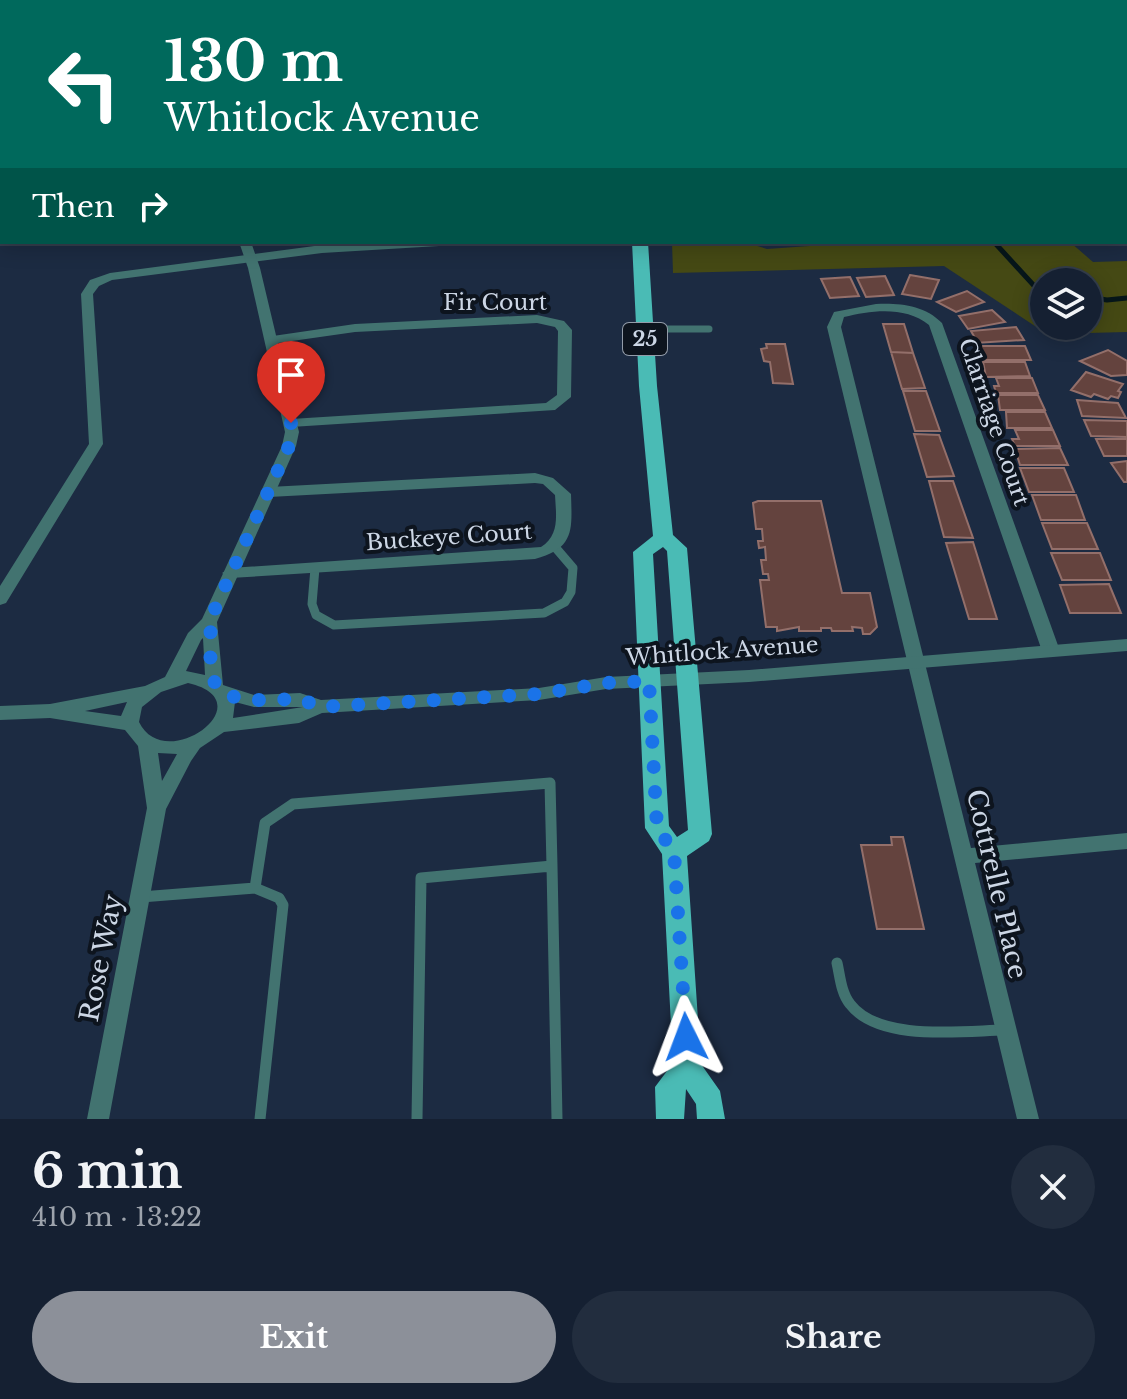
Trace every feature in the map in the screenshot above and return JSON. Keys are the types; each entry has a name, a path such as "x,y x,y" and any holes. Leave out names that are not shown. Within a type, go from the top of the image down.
{"main road":[{"name":"25","path":"640,244 663,538 677,548 700,834 674,852"},
{"path":"663,538 643,552 657,828 674,852 687,1068 710,1100 711,1119"},
{"path":"670,1119 669,1087 687,1068"}],"street":[{"path":"173,679 194,637 209,622 289,446 291,423 252,258 246,244"},
{"path":"0,599 96,444 89,287 110,277 348,246 394,244"},
{"name":"Clarriage Court","path":"916,660 834,327 839,315 849,312 904,308 918,311 935,323 1051,651"},
{"name":"Fir Court","path":"271,340 355,328 537,319 559,324 565,330 564,397 550,407 291,423"},
{"name":"Buckeye Court","path":"230,573 535,554 555,547 563,534 563,494 548,481 535,478 269,492"},
{"path":"146,692 131,713 131,724 136,734 146,742 176,747 193,743 219,726 226,714 227,703 219,688 211,656 213,639 209,622"},
{"name":"Whitlock Avenue","path":"219,726 299,716 320,707 539,694 606,683 1127,645"},
{"name":"Cottrelle Place","path":"916,660 1028,1119"},
{"path":"0,713 50,711 146,692 173,679 203,679 219,688"},
{"name":"Whitlock Avenue","path":"219,688 254,701 300,699 320,707"},
{"path":"50,711 131,724"},
{"name":"Rose Way","path":"98,1119 157,808 152,785 154,764 146,742"},
{"name":"Rose Way","path":"157,808 172,785 179,762 193,743"},
{"path":"966,856 1127,841"}],"lane":[{"path":"645,329 709,329"},
{"path":"315,568 312,604 316,615 334,625 544,613 562,605 572,595 573,568 555,547"},
{"path":"255,888 265,823 293,804 550,783 557,1119"},
{"path":"417,1119 421,878 552,866"},
{"path":"141,897 255,888 279,898 283,905 260,1119"},
{"path":"837,963 840,981 851,1006 868,1018 893,1027 924,1031 1005,1030"}],"green space":[{"path":"672,244 751,244 767,249 838,244 1072,244 1093,262 1127,261 1127,332 1102,333 1102,268 1030,268 1030,323 944,266 673,273"}],"building":[{"path":"910,275 939,280 931,299 902,294"},
{"path":"885,276 894,295 866,297 857,278"},
{"path":"850,277 859,296 830,298 821,279"},
{"path":"967,291 984,302 956,312 937,302"},
{"path":"992,310 1005,322 968,329 959,316"},
{"path":"883,324 904,324 913,353 891,352"},
{"path":"1016,327 1024,340 975,343 972,338 975,338 971,331"},
{"path":"766,344 785,344 793,384 773,383 770,362 764,361 761,349 767,348"},
{"path":"980,346 1025,346 1031,360 981,360"},
{"path":"1108,350 1127,361 1127,375 1111,376 1080,361"},
{"path":"891,352 913,353 925,388 902,389"},
{"path":"983,362 1025,362 1030,376 986,377"},
{"path":"1086,372 1123,384 1118,398 1111,396 1108,399 1094,394 1091,397 1071,390"},
{"path":"996,378 1032,378 1038,393 996,393 994,386 999,386"},
{"path":"903,391 926,391 940,431 915,431"},
{"path":"998,395 1038,395 1045,410 1000,410"},
{"path":"1077,400 1118,403 1126,418 1082,416"},
{"path":"1006,412 1045,412 1052,428 1007,428"},
{"path":"1084,420 1127,421 1127,437 1091,436"},
{"path":"1015,430 1053,430 1060,446 1015,446 1012,439 1019,439"},
{"path":"914,434 939,435 954,476 927,477"},
{"path":"1096,439 1127,439 1127,456 1104,456"},
{"path":"1060,448 1068,465 1020,465 1015,449"},
{"path":"1127,461 1127,482 1124,482 1111,463"},
{"path":"1020,468 1064,468 1074,492 1029,492"},
{"path":"929,481 953,481 973,538 944,537"},
{"path":"1032,495 1076,495 1085,520 1041,520"},
{"path":"821,501 842,593 870,593 877,627 870,634 863,634 862,628 852,627 853,631 821,628 821,631 799,631 799,627 777,631 777,627 766,627 760,580 769,580 768,574 763,574 761,560 766,560 765,547 759,548 758,541 763,541 762,529 756,529 753,503"},
{"path":"1042,523 1087,523 1098,549 1052,549"},
{"path":"973,542 997,619 969,619 946,543"},
{"path":"1051,553 1100,553 1111,580 1062,580"},
{"path":"1109,584 1121,613 1070,613 1060,585"},
{"path":"891,837 903,837 924,929 877,929 861,845 892,845"}],"waterway":[{"path":"996,244 1030,281"},
{"path":"1102,299 1127,298"}],"route":[{"path":"291,423 289,446 209,622 215,684 223,692 254,701 300,699 320,707 539,694 606,683 649,681 657,828 674,852 686,1037"}]}
